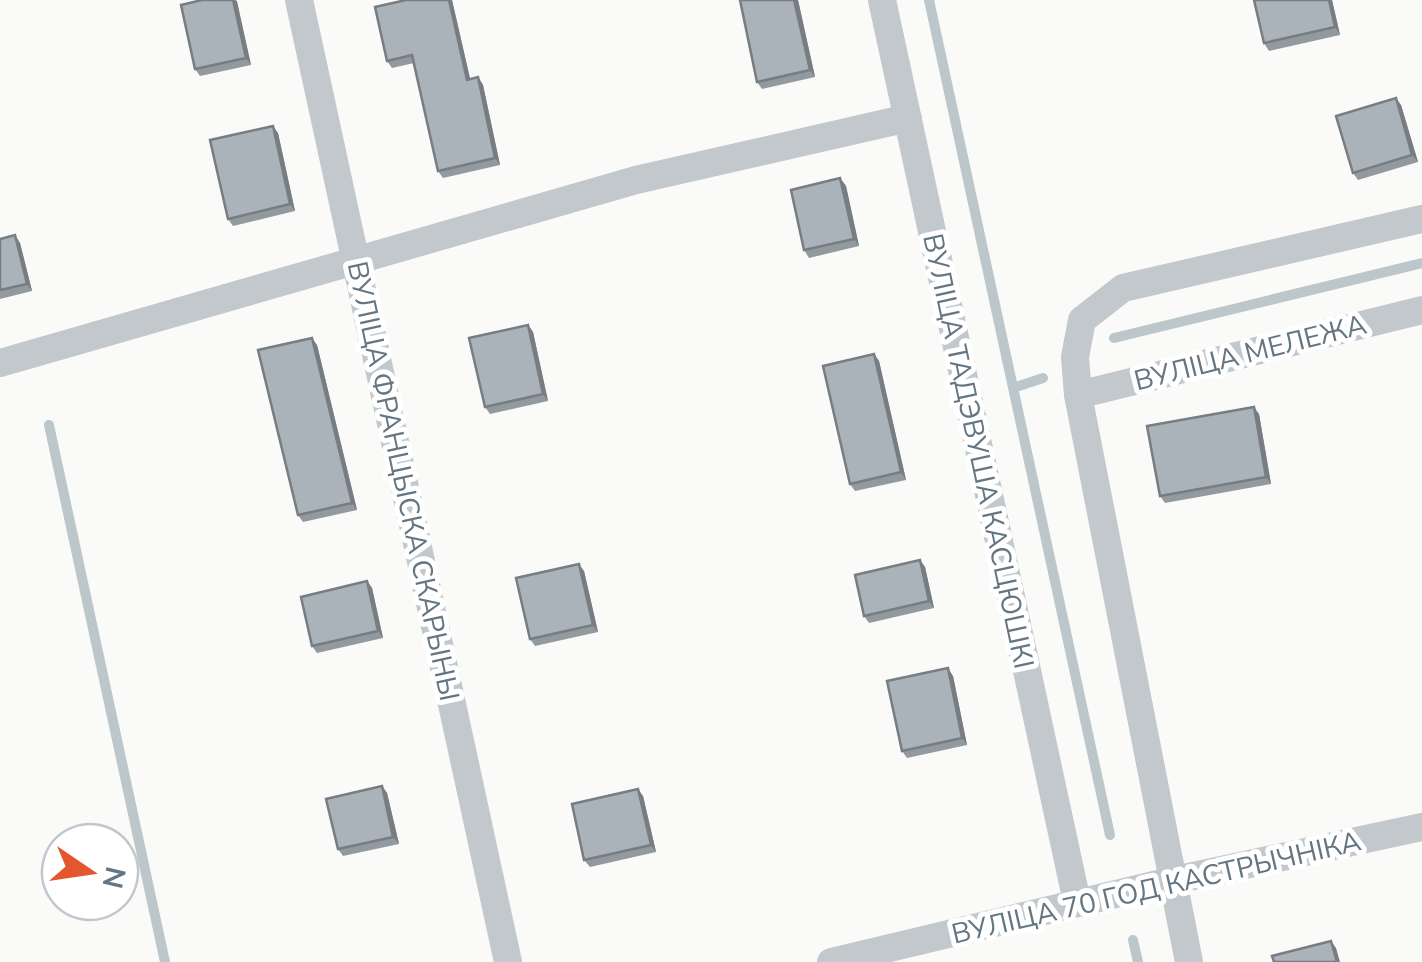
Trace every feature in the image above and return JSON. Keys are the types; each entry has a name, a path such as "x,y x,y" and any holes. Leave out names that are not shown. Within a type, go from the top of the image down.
{"street":[{"name":"ВУЛІЦА ФРАНЦЫСКА СКАРЫНЫ","path":"300,0 508,962"},
{"name":"ВУЛІЦА ТАДЭВУША КАСЦЮШКІ","path":"882,0 1077,902"},
{"path":"0,363 636,180 908,118"},
{"path":"1188,962 1078,395 1075,357 1082,320 1122,288 1422,219"},
{"name":"ВУЛІЦА МЕЛЕЖА","path":"1078,395 1422,310"},
{"name":"ВУЛІЦА 70 ГОД КАСТРЫЧНІКА","path":"831,962 1077,902 1422,828"}],"building":[{"path":"233,0 246,58 195,69 181,5"},
{"path":"406,0 449,0 467,80 478,77 495,158 438,171 412,55 387,61 375,7"},
{"path":"740,0 794,0 810,70 757,82"},
{"path":"1254,0 1329,0 1335,27 1264,43"},
{"path":"1396,98 1412,155 1353,173 1336,116"},
{"path":"273,126 290,204 228,219 210,140"},
{"path":"840,178 854,239 804,250 791,190"},
{"path":"15,235 27,284 0,290 0,239"},
{"path":"528,325 543,394 485,407 469,338"},
{"path":"312,338 352,503 298,515 258,350"},
{"path":"874,354 901,472 850,484 823,366"},
{"path":"1254,407 1266,477 1160,496 1147,426"},
{"path":"920,560 929,601 864,616 855,575"},
{"path":"579,564 593,625 530,639 516,578"},
{"path":"367,581 378,631 312,646 301,597"},
{"path":"948,668 962,738 902,751 887,681"},
{"path":"382,786 393,837 338,849 326,799"},
{"path":"638,789 651,845 584,860 572,804"},
{"path":"1331,941 1337,962 1274,962 1272,956"}],"waterway":[{"path":"929,0 1110,835"},
{"path":"1114,338 1422,263"},
{"path":"1013,388 1043,378"},
{"path":"49,425 165,962"},
{"path":"1133,940 1138,962"}]}
